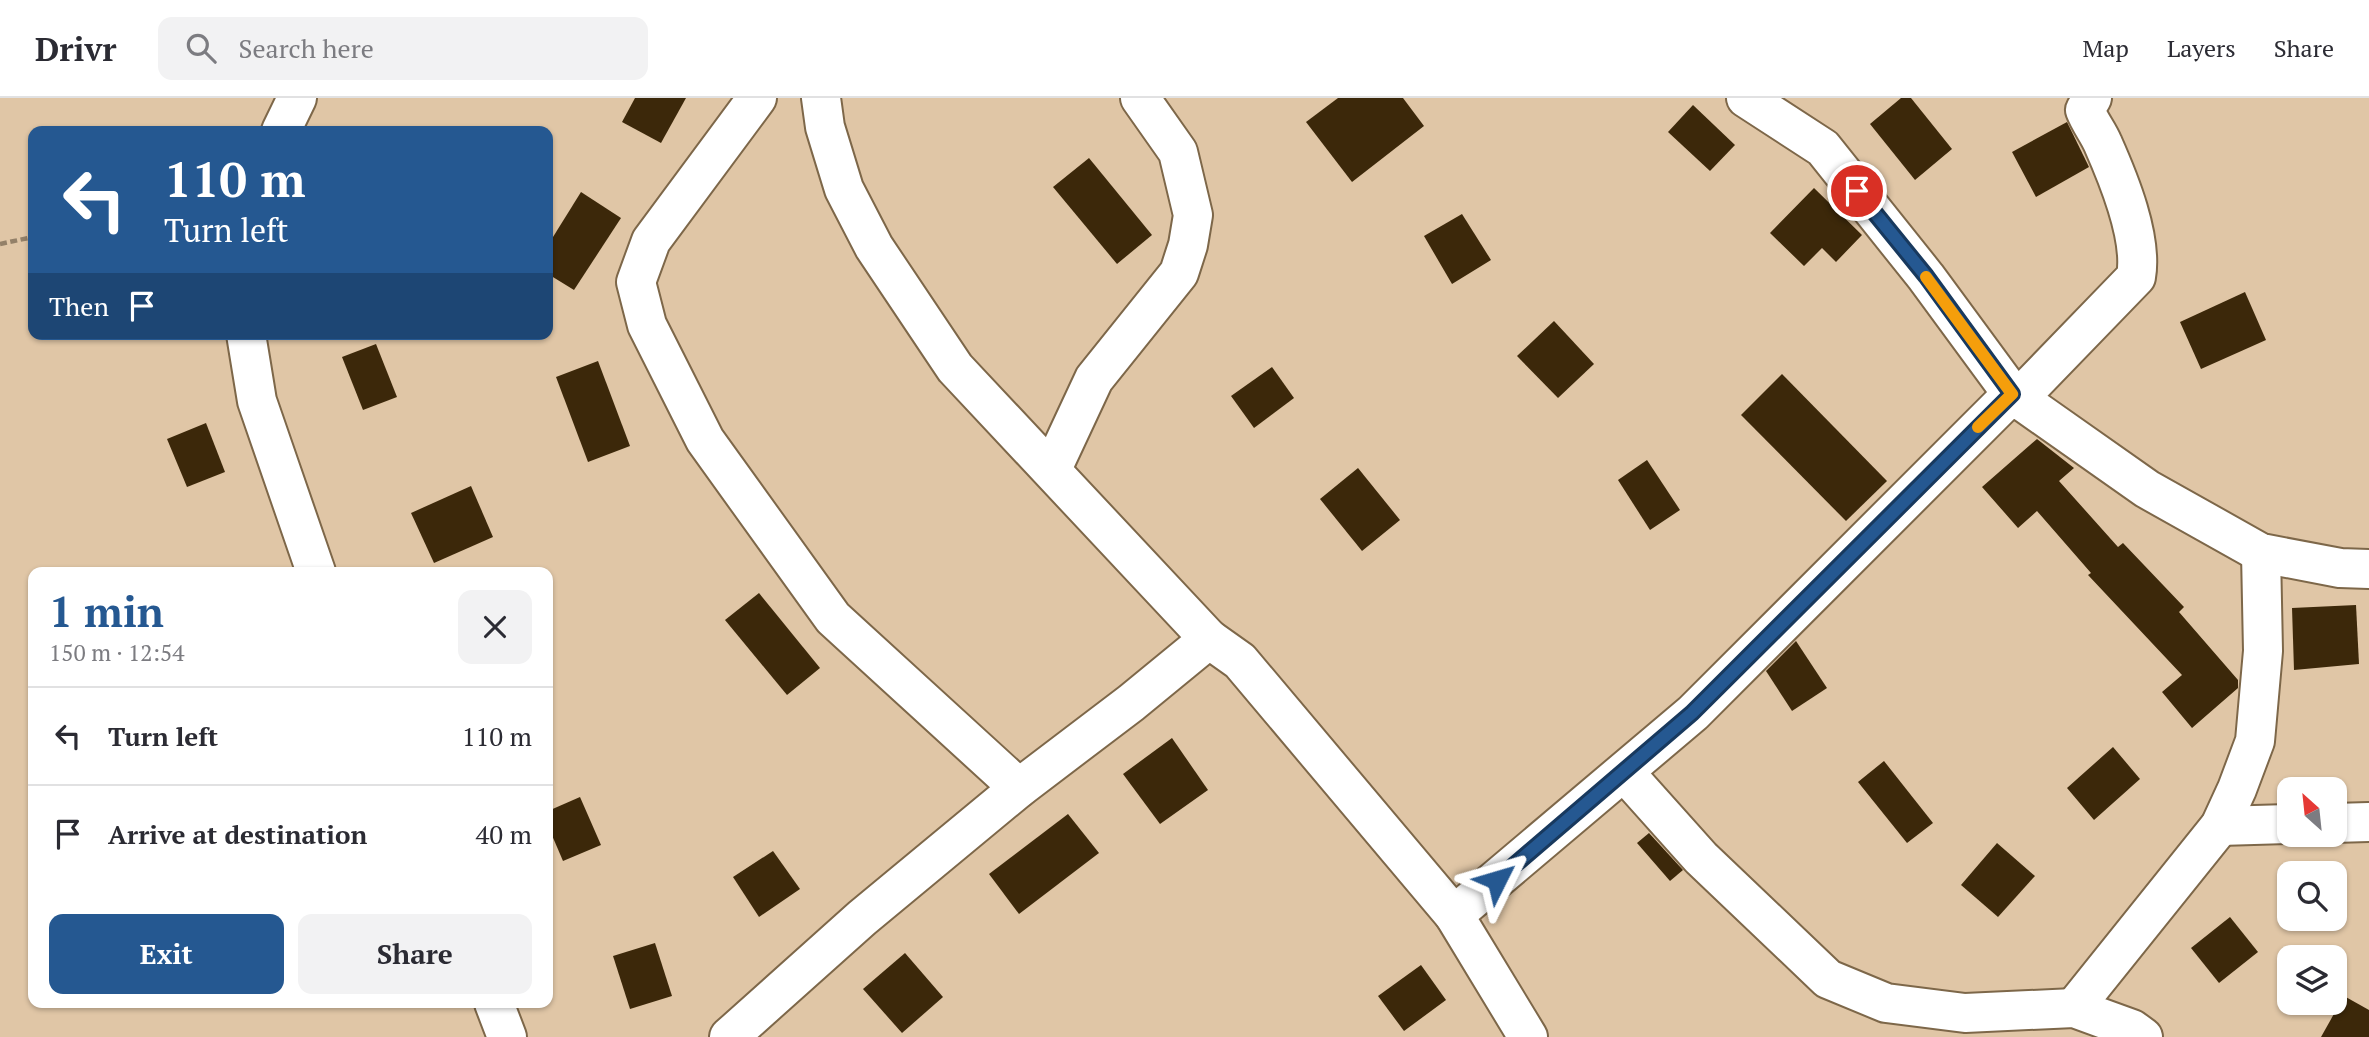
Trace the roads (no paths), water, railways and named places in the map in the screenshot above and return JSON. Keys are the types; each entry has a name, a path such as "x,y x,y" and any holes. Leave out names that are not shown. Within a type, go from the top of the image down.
{"street":[{"path":"283,126 297,98"},
{"path":"757,98 651,241 636,282 647,325 705,440 833,618 1019,788"},
{"path":"821,98 825,127 845,189 874,247 956,368 1209,639 1240,661 1454,915 1528,1037"},
{"path":"1052,469 1094,379 1179,273 1188,245 1193,215 1178,152 1140,98"},
{"path":"1746,98 1823,148 1926,276 2015,396 2147,489 2261,553 2340,568 2369,569"},
{"path":"1454,915 1625,773 1692,713 2136,277 2139,259 2135,235 2103,142 2085,110 2092,98"},
{"path":"247,340 257,401 314,567"},
{"path":"2074,1008 2220,826 2255,741 2263,651 2261,553"},
{"path":"729,1037 862,918 1019,788 1209,639"},
{"path":"1625,773 1701,858 1828,979 1885,1003 1965,1013 2074,1008 2132,1029 2143,1037"},
{"path":"2347,823 2369,822"},
{"path":"2220,826 2277,824"},
{"path":"496,1008 507,1037"}]}
